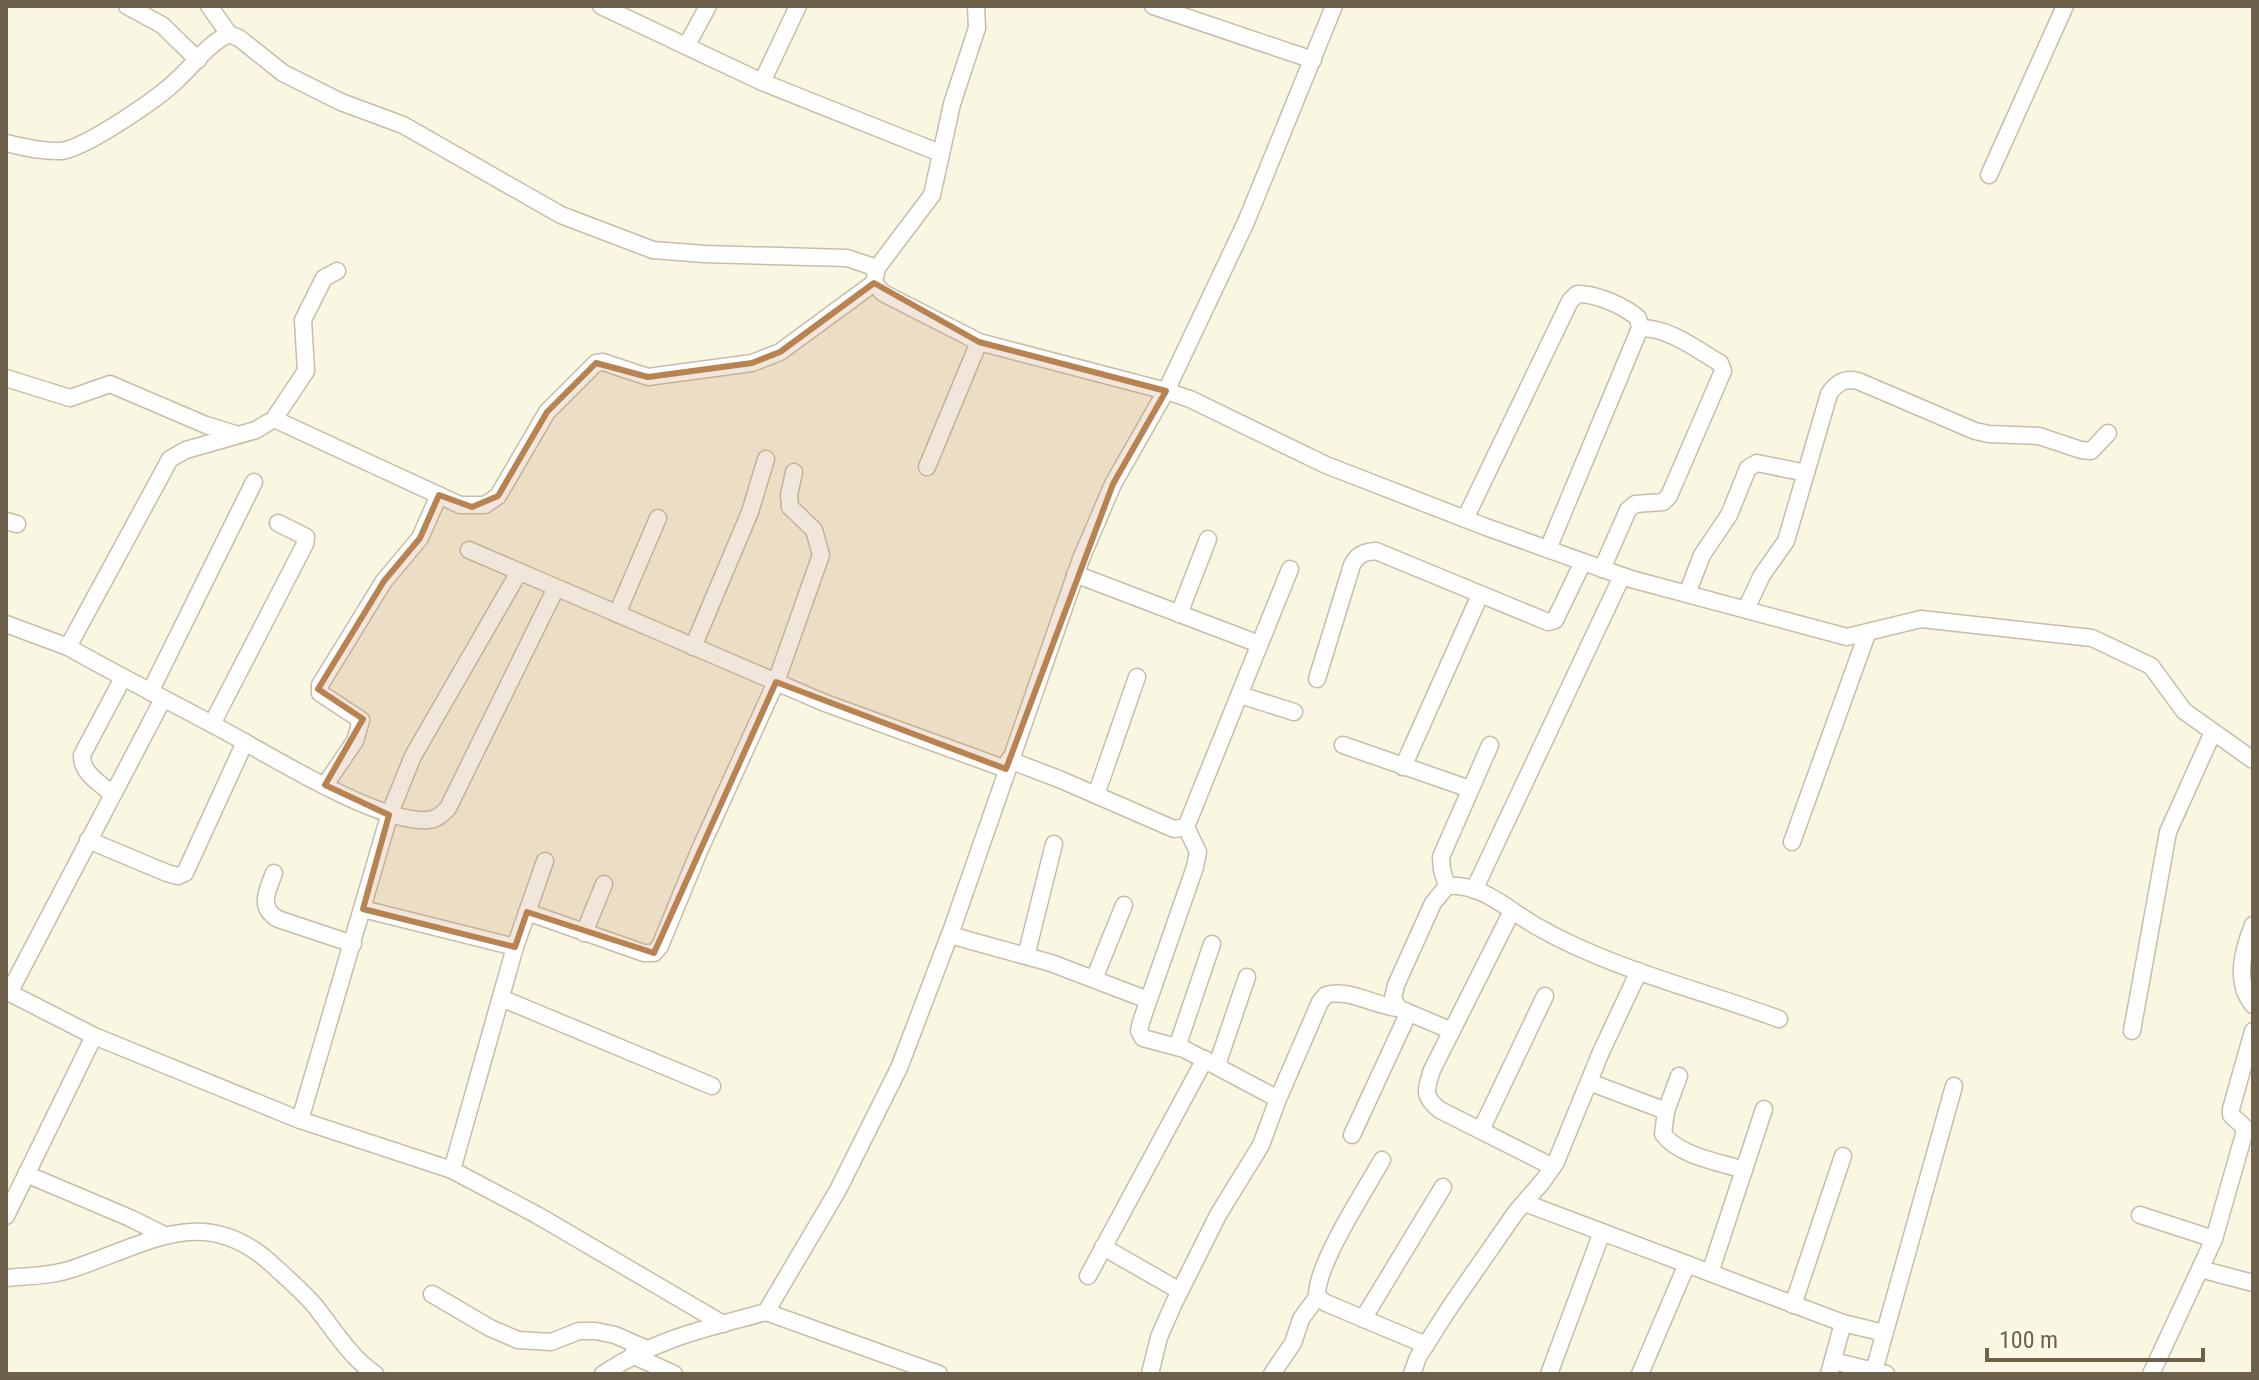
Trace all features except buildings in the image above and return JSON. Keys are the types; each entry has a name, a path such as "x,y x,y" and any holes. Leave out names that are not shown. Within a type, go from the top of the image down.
{"street":[{"path":"127,6 162,25 198,60"},
{"path":"209,6 229,34 239,38 283,73 341,102 403,125 561,215 653,250 847,258 875,276 883,293 979,342 1190,399 1326,465 1602,569 1687,594 1847,637 1921,619 2092,638 2151,666 2184,711 2253,760"},
{"path":"601,6 762,82 940,153"},
{"path":"687,45 708,6"},
{"path":"762,82 798,6"},
{"path":"274,419 460,505 472,507 485,505 498,496 547,412 596,363 603,362 648,377 752,363 780,352 875,276 932,195 952,104 977,28 976,6"},
{"path":"1153,6 1313,60"},
{"path":"766,1312 838,1190 899,1068 950,935 1075,574 1113,484 1166,391 1246,222 1334,6"},
{"path":"1989,175 2065,6"},
{"path":"6,143 63,151 83,145 170,87 218,39 229,34"},
{"path":"68,647 170,459 186,450 256,430 274,419 306,371 303,320 324,278 337,271"},
{"path":"1465,519 1570,301 1577,294 1586,294 1630,311 1638,318 1640,328 1548,549"},
{"path":"1602,569 1628,510 1635,504 1663,502 1669,496 1723,371 1720,363 1668,332 1657,328 1640,328"},
{"path":"927,467 979,342"},
{"path":"6,378 70,398 110,384 206,425 235,434"},
{"path":"1746,609 1762,575 1786,541 1829,394 1835,385 1850,379 1989,434 2039,436 2091,451 2108,433"},
{"path":"693,647 750,512 766,459"},
{"path":"1687,594 1702,555 1729,515 1748,468 1757,463 1806,473"},
{"path":"527,912 644,953 654,953 660,946 776,682 821,555 814,530 790,507 794,472"},
{"path":"254,482 112,794 8,992 94,1036 300,1120 452,1170 537,1215 723,1324"},
{"path":"325,785 355,741 361,720 320,693 320,685 384,581 420,538 439,495"},
{"path":"617,614 658,518"},
{"path":"212,724 305,544 303,534 278,523"},
{"path":"1179,614 1208,539"},
{"path":"469,550 825,703 1096,795 1174,829 1186,827"},
{"path":"1317,679 1352,565 1364,552 1376,551 1541,621 1555,620 1583,562"},
{"path":"1278,1099 1211,1062 1140,1035 1148,1000 1195,867 1198,852 1186,827 1290,569"},
{"path":"300,1120 390,813 417,748 519,572"},
{"path":"1075,574 1259,644"},
{"path":"1474,890 1622,576"},
{"path":"6,624 68,647 325,785 390,813 428,820 440,817 448,808 556,588"},
{"path":"1403,767 1480,595"},
{"path":"1792,842 1867,634"},
{"path":"1096,795 1137,677"},
{"path":"112,794 87,772 82,764 82,755 123,678"},
{"path":"1240,695 1294,712"},
{"path":"2132,1031 2168,832 2213,732"},
{"path":"88,840 167,873 178,876 185,873 245,742"},
{"path":"1343,745 1470,789"},
{"path":"1447,886 1441,857 1490,745"},
{"path":"1026,956 1054,844"},
{"path":"452,1170 515,947 545,861"},
{"path":"274,873 266,896 265,907 269,914 353,944"},
{"path":"584,933 604,884"},
{"path":"1403,1011 1393,998 1396,985 1433,903 1447,886 1456,885 1474,890 1597,956 1779,1019"},
{"path":"1094,979 1124,905"},
{"path":"363,909 515,947"},
{"path":"1512,911 1432,1070 1427,1095 1440,1110 1553,1167"},
{"path":"2253,925 2246,942 2242,973 2244,992 2253,1005"},
{"path":"950,935 1026,956 1148,1000"},
{"path":"1177,1047 1212,944"},
{"path":"1412,1374 1426,1345 1553,1167 1639,971"},
{"path":"1088,1276 1211,1062 1247,977"},
{"path":"1150,1374 1159,1337 1180,1291 1218,1215 1261,1145 1320,1002 1326,995 1342,993 1403,1011 1452,1031"},
{"path":"1481,1130 1545,996"},
{"path":"501,998 712,1086"},
{"path":"1352,1135 1403,1011"},
{"path":"2151,1374 2214,1239 2244,1134 2244,1127 2231,1115 2231,1109 2253,1031"},
{"path":"6,1216 94,1036"},
{"path":"1679,1076 1666,1111 1663,1134 1669,1142 1687,1151 1744,1170"},
{"path":"1589,1082 1666,1111"},
{"path":"1843,1323 1831,1368 1880,1373 1884,1333 1954,1086"},
{"path":"1710,1273 1764,1109"},
{"path":"1793,1305 1843,1156"},
{"path":"1272,1374 1293,1343 1301,1319 1317,1297 1316,1286 1324,1265 1382,1160"},
{"path":"26,1174 164,1235"},
{"path":"1363,1319 1443,1187"},
{"path":"1525,1203 1793,1305 1843,1323 1884,1333"},
{"path":"2140,1215 2214,1239"},
{"path":"6,1278 68,1271 164,1235 206,1230 229,1237 266,1258 313,1303 358,1362 374,1374"},
{"path":"1549,1374 1602,1232"},
{"path":"1103,1247 1180,1291"},
{"path":"1640,1374 1687,1264"},
{"path":"2200,1269 2253,1283"},
{"path":"432,1294 490,1328 518,1340 551,1342 579,1331 615,1335 674,1374"},
{"path":"1317,1297 1426,1345"},
{"path":"603,1374 639,1352 680,1334 766,1312 939,1374"}],"highlighted area":[{"path":"874,283 979,342 1166,391 1113,484 1006,769 776,682 654,953 527,912 515,947 363,909 389,815 325,785 363,719 318,689 384,581 420,538 439,495 472,507 498,496 547,412 596,363 648,377 752,363 780,352"}]}
